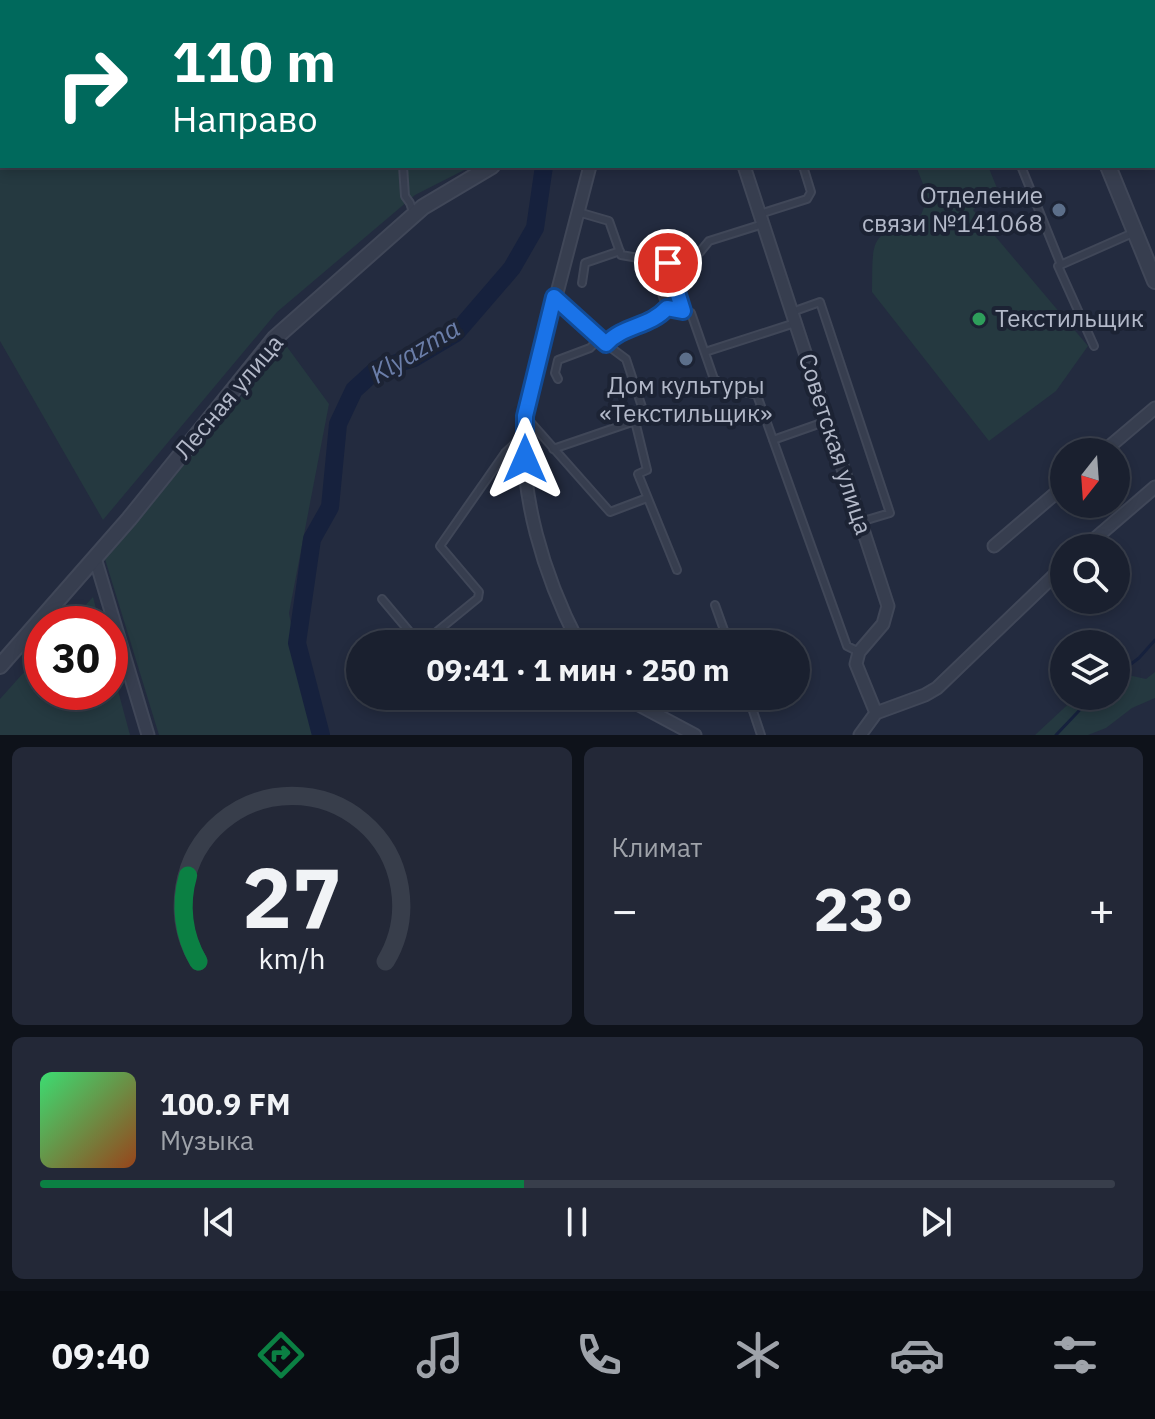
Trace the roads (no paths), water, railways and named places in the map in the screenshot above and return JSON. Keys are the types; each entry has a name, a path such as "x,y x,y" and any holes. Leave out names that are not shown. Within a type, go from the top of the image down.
{"street":[{"name":"Лесная улица","path":"0,666 95,558 275,338 423,207 489,168"},
{"path":"573,630 541,554 527,483 523,436 525,416 554,297 589,168"},
{"name":"Советская улица","path":"745,168 888,606 883,624 859,652"},
{"path":"1109,168 1155,281"},
{"path":"1120,438 1155,408"},
{"path":"1100,534 1155,487"},
{"path":"994,546 1050,498"},
{"path":"95,558 148,735"},
{"path":"860,735 876,713 937,688 1050,579"},
{"path":"859,652 856,664 876,713"},
{"path":"648,710 695,735"}],"lane":[{"path":"403,168 405,196 414,215"},
{"path":"668,263 700,252 709,241 807,199 811,192 804,168"},
{"path":"1022,168 1061,265"},
{"path":"578,212 609,221 621,255 650,260 667,308"},
{"path":"1094,346 1058,266 1135,232"},
{"path":"642,258 643,249 661,243 683,311"},
{"path":"582,283 585,263 620,251"},
{"path":"553,449 635,421 643,410 626,359 599,339 554,297"},
{"path":"705,352 793,317 820,302 890,513 860,522"},
{"path":"667,308 691,313 714,379 731,389 757,395 847,646 859,652"},
{"path":"606,344 614,334 658,319 667,308"},
{"path":"558,379 555,373 558,360 590,348 599,339"},
{"path":"525,416 610,512 647,498"},
{"path":"635,421 647,470 638,474 677,570"},
{"path":"773,440 827,421"},
{"path":"382,599 414,637 429,638 478,598 479,592 440,546 505,453 523,436"},
{"path":"715,605 724,630"},
{"path":"753,710 761,735"}],"waterway":[{"name":"Klyazma","path":"321,735 297,643 312,539 330,507 338,424 354,390 377,369 414,358 456,333 512,268 535,228 544,168"},
{"path":"1130,665 1155,640"},
{"path":"1056,735 1080,710"}],"place":[{"name":"Отделение связи №141068","path":"1059,210"},
{"name":"Текстильщик","path":"979,319"},
{"name":"Дом культуры «Текстильщик»","path":"686,359"}]}
